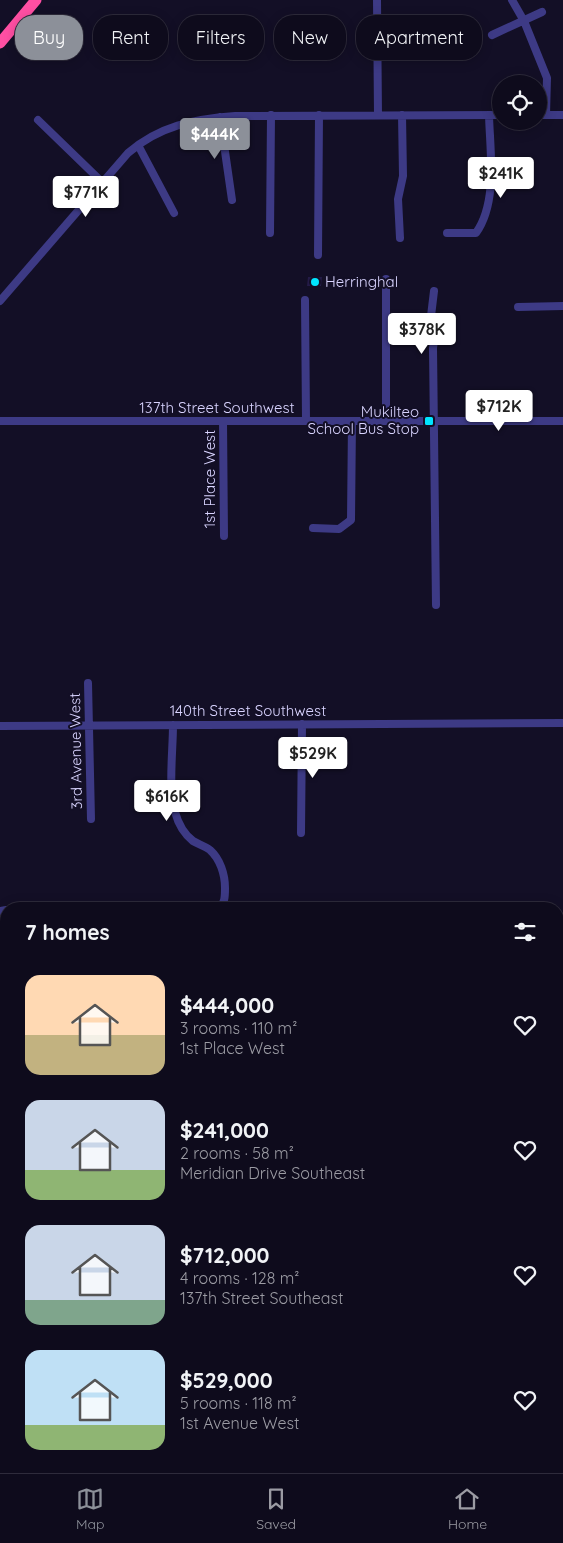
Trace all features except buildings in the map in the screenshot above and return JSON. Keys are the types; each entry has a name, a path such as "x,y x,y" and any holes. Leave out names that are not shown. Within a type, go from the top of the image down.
{"highway":[{"path":"0,43 36,0"}],"street":[{"path":"376,0 378,115"},
{"path":"512,0 524,21 545,75"},
{"path":"492,35 542,12"},
{"path":"270,233 271,115"},
{"path":"0,301 102,182 138,145 168,128 192,120 271,115 489,115 490,197 486,217 476,233 447,233"},
{"path":"318,255 319,115"},
{"path":"400,238 398,199 403,176 402,115"},
{"path":"547,115 563,115"},
{"path":"220,117 232,200"},
{"path":"38,120 102,182"},
{"path":"138,145 174,213"},
{"path":"386,279 386,421"},
{"path":"434,291 431,316 435,334 433,348 436,605"},
{"path":"305,300 306,421"},
{"path":"518,307 563,306"},
{"name":"137th Street Southwest","path":"0,421 563,420"},
{"name":"1st Place West","path":"223,421 224,536"},
{"path":"313,528 338,529 351,520 352,421"},
{"name":"3rd Avenue West","path":"88,683 91,819"},
{"name":"140th Street Southwest","path":"0,726 563,723"},
{"path":"301,833 302,724"},
{"path":"173,725 172,799 175,812 180,825 192,840 210,850 221,865 225,879 223,902"}],"place":[{"name":"Herringhal","path":"315,282"},
{"name":"Mukilteo School Bus Stop","path":"429,421"}]}
